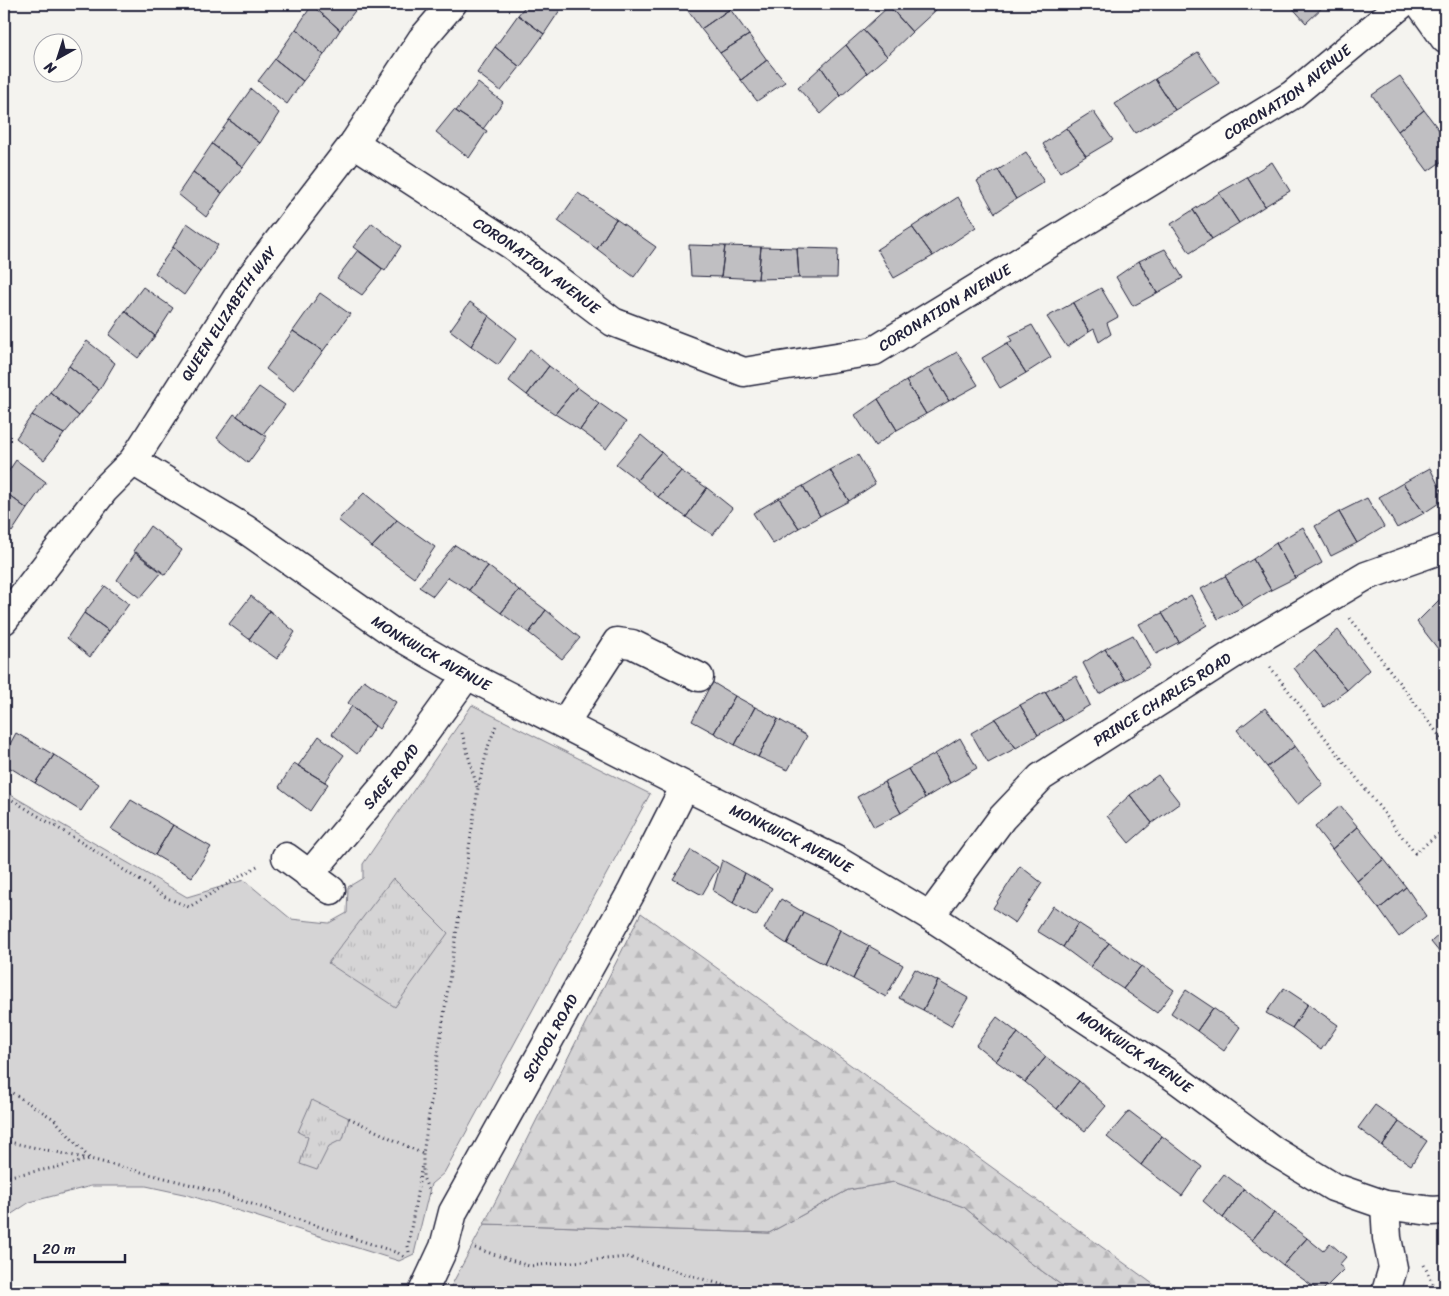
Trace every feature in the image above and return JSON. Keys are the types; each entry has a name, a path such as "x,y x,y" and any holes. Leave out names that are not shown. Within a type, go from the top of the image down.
{"street":[{"name":"QUEEN ELIZABETH WAY","path":"4,620 104,490 133,461 248,282 354,143 422,39 452,4"},
{"name":"CORONATION AVENUE","path":"354,143 513,246 613,322 744,372 874,351 1292,94 1402,4"},
{"path":"1420,4 1445,39"},
{"name":"MONKWICK AVENUE","path":"133,461 245,529 392,632 467,675 685,786 836,860 930,916 1174,1077 1274,1151 1333,1187 1385,1205 1432,1211 1445,1210"},
{"name":"PRINCE CHARLES ROAD","path":"930,916 1002,818 1041,777 1252,644 1366,576 1445,548"},
{"path":"564,724 616,642 632,644 699,677"},
{"name":"SAGE ROAD","path":"309,875 401,766 467,675"},
{"name":"SCHOOL ROAD","path":"422,1292 444,1247 453,1212 632,891 685,786"},
{"path":"286,857 330,890"},
{"path":"1385,1205 1387,1238 1393,1268 1386,1292"}],"path":[{"path":"1333,595 1445,743"},
{"path":"1252,644 1415,853 1445,829"},
{"path":"451,697 478,788"},
{"path":"4,1141 90,1159 204,1188 398,1253 409,1260 408,1246 478,788 488,747 499,718 512,698"},
{"path":"4,795 167,898 190,907 260,864 286,857"},
{"path":"4,1088 54,1119 90,1159"},
{"path":"349,1118 423,1154"},
{"path":"423,1154 423,1177 432,1199 453,1212"},
{"path":"4,1176 59,1167 90,1159"},
{"path":"466,1245 529,1266 628,1257 747,1292"}],"green space":[{"path":"472,705 650,794 444,1173 431,1184 414,1254 399,1261 188,1195 146,1186 91,1186 30,1202 4,1219 4,791 187,897 244,880 291,919 329,923 347,913 348,887 363,878 363,864"},
{"path":"393,878 448,933 395,1007 328,963"},
{"path":"641,913 1164,1292 1071,1292 1028,1261 964,1207 894,1182 848,1190 769,1233 484,1224"},
{"path":"312,1100 349,1118 343,1139 329,1146 317,1170 300,1164 308,1137 298,1132"},
{"path":"894,1182 964,1207 1028,1261 1071,1292 448,1292 484,1224 769,1233 848,1190"}],"building":[{"path":"313,4 354,4 358,7 340,30"},
{"path":"527,4 564,4 544,34 518,15"},
{"path":"692,4 731,4 727,6 730,9 701,29 686,8"},
{"path":"892,4 928,4 936,10 912,32 889,6"},
{"path":"1289,4 1326,4 1306,23"},
{"path":"312,5 340,30 324,55 296,29"},
{"path":"889,6 912,32 887,56 863,30"},
{"path":"730,9 749,35 720,53 701,29"},
{"path":"518,15 544,34 520,67 495,47"},
{"path":"296,29 324,55 303,81 275,59"},
{"path":"863,30 887,56 867,73 846,45"},
{"path":"749,35 767,60 741,80 720,53"},
{"path":"846,45 867,73 841,96 821,67"},
{"path":"495,47 520,67 501,91 477,73"},
{"path":"1198,52 1219,83 1175,110 1155,79"},
{"path":"275,59 303,81 287,104 258,81"},
{"path":"767,60 785,82 757,101 741,80"},
{"path":"821,67 841,96 821,114 798,88"},
{"path":"1400,76 1424,110 1398,131 1372,95"},
{"path":"1155,79 1175,110 1135,133 1115,104"},
{"path":"478,83 503,102 483,129 456,111"},
{"path":"251,89 279,113 260,143 229,120"},
{"path":"454,110 487,131 469,158 436,132"},
{"path":"1424,110 1445,138 1445,159 1428,171 1398,131"},
{"path":"1093,111 1113,140 1086,156 1066,128"},
{"path":"229,120 260,143 243,167 212,144"},
{"path":"1066,128 1086,156 1060,172 1043,144"},
{"path":"212,144 243,167 222,193 193,172"},
{"path":"1026,152 1044,182 1016,199 998,170"},
{"path":"1272,162 1290,191 1265,206 1247,177"},
{"path":"998,170 1016,199 995,213 977,181"},
{"path":"193,172 222,193 206,217 178,194"},
{"path":"1247,177 1265,206 1239,223 1219,193"},
{"path":"578,193 616,219 597,249 558,221"},
{"path":"1219,193 1239,223 1212,239 1193,210"},
{"path":"958,197 976,227 933,256 912,227"},
{"path":"1193,210 1212,239 1190,253 1171,224"},
{"path":"616,219 656,247 634,277 597,249"},
{"path":"187,223 218,245 200,272 173,247"},
{"path":"372,223 401,246 385,271 353,247"},
{"path":"912,227 933,256 894,278 877,249"},
{"path":"689,245 725,246 721,277 691,276"},
{"path":"725,246 761,247 758,279 721,277"},
{"path":"173,247 200,272 184,295 155,273"},
{"path":"761,247 797,248 799,278 758,279"},
{"path":"797,248 838,249 837,278 799,278"},
{"path":"1165,249 1183,278 1157,293 1139,261"},
{"path":"358,250 383,269 362,295 337,278"},
{"path":"1139,261 1157,293 1133,306 1116,277"},
{"path":"143,287 173,308 155,336 125,311"},
{"path":"1101,288 1118,317 1107,323 1111,334 1099,342 1094,329 1089,332 1073,303"},
{"path":"320,293 350,314 323,351 293,331"},
{"path":"470,302 489,316 471,346 450,330"},
{"path":"1073,303 1089,332 1067,347 1047,317"},
{"path":"125,311 155,336 138,358 109,335"},
{"path":"489,316 517,338 498,365 471,346"},
{"path":"1032,325 1051,357 1026,373 1007,343 1012,341 1009,336"},
{"path":"293,331 323,351 294,391 266,369"},
{"path":"87,341 115,363 99,390 69,366"},
{"path":"1007,343 1026,373 1000,388 982,358"},
{"path":"530,349 549,366 527,395 509,381"},
{"path":"957,352 978,385 949,401 929,368"},
{"path":"69,366 99,390 79,416 50,392"},
{"path":"549,366 577,387 555,414 527,395"},
{"path":"929,368 949,401 926,414 906,381"},
{"path":"906,381 926,414 897,430 878,399"},
{"path":"259,387 285,405 263,434 237,416"},
{"path":"577,387 599,403 580,430 555,414"},
{"path":"50,392 79,416 64,434 32,415"},
{"path":"878,399 897,430 875,446 855,415"},
{"path":"599,403 626,422 606,449 580,430"},
{"path":"234,414 267,437 248,463 217,438"},
{"path":"32,415 64,434 44,460 16,438"},
{"path":"641,435 661,452 637,480 616,464"},
{"path":"661,452 681,471 658,497 637,480"},
{"path":"858,455 875,484 849,501 830,470"},
{"path":"16,460 46,482 27,509 4,491 4,478"},
{"path":"1430,468 1445,499 1424,513 1403,483"},
{"path":"830,470 849,501 820,516 803,486"},
{"path":"681,471 707,488 686,517 658,497"},
{"path":"1403,483 1424,513 1397,528 1379,497"},
{"path":"803,486 820,516 799,528 779,498"},
{"path":"707,488 732,508 713,535 686,517"},
{"path":"4,491 27,509 12,532 4,525"},
{"path":"364,493 397,520 372,547 338,520"},
{"path":"779,498 799,528 773,544 753,513"},
{"path":"1367,498 1384,527 1357,543 1339,512"},
{"path":"1339,512 1357,543 1331,556 1315,526"},
{"path":"397,520 435,547 414,578 372,547"},
{"path":"150,526 182,550 165,575 133,551"},
{"path":"1303,527 1322,563 1295,578 1276,543"},
{"path":"1276,543 1295,578 1271,590 1253,559"},
{"path":"455,545 488,566 469,590 448,577 433,596 419,587"},
{"path":"136,552 162,572 140,598 117,580"},
{"path":"1253,559 1271,590 1243,607 1225,576"},
{"path":"488,566 519,590 501,613 469,590"},
{"path":"1225,576 1243,607 1218,619 1201,589"},
{"path":"105,586 129,604 109,631 84,613"},
{"path":"519,590 546,610 529,633 501,613"},
{"path":"1191,595 1207,625 1179,642 1162,613"},
{"path":"251,596 270,611 249,639 229,624"},
{"path":"1440,599 1445,606 1445,644 1438,649 1417,622"},
{"path":"546,610 580,638 562,659 529,633"},
{"path":"270,611 295,632 277,659 249,639"},
{"path":"84,613 109,631 90,657 67,638"},
{"path":"1162,613 1179,642 1156,654 1139,624"},
{"path":"1338,630 1369,670 1347,690 1314,650"},
{"path":"1133,635 1150,666 1125,680 1105,649"},
{"path":"1105,649 1125,680 1099,694 1083,663"},
{"path":"1314,650 1347,690 1324,707 1294,668"},
{"path":"1076,676 1090,705 1063,721 1045,692"},
{"path":"364,680 396,702 379,729 348,703"},
{"path":"712,682 735,696 714,733 692,721"},
{"path":"1045,692 1063,721 1038,735 1020,705"},
{"path":"735,696 755,707 735,745 714,733"},
{"path":"1020,705 1038,735 1016,748 995,719"},
{"path":"352,706 375,726 357,754 332,734"},
{"path":"755,707 778,719 758,757 735,745"},
{"path":"1265,708 1295,746 1267,767 1237,730"},
{"path":"778,719 807,736 788,770 758,757"},
{"path":"995,719 1016,748 988,763 971,733"},
{"path":"16,733 54,755 35,783 4,764 4,755"},
{"path":"319,736 344,755 325,782 298,766"},
{"path":"960,738 977,768 950,783 935,754"},
{"path":"1295,746 1323,784 1297,805 1267,767"},
{"path":"935,754 950,783 925,798 908,769"},
{"path":"54,755 99,784 81,811 35,783"},
{"path":"294,763 328,784 310,811 279,787"},
{"path":"908,769 925,798 901,813 884,782"},
{"path":"1158,775 1180,803 1152,823 1130,795"},
{"path":"884,782 901,813 874,827 857,797"},
{"path":"1130,795 1152,823 1129,843 1107,816"},
{"path":"131,800 173,825 155,855 111,829"},
{"path":"1340,806 1358,827 1332,849 1315,827"},
{"path":"173,825 211,847 192,877 155,855"},
{"path":"1358,827 1384,859 1357,881 1332,849"},
{"path":"691,850 718,867 702,895 673,879"},
{"path":"1384,859 1406,887 1379,909 1357,881"},
{"path":"722,860 745,873 733,903 713,891"},
{"path":"1020,866 1042,883 1015,923 993,908"},
{"path":"745,873 772,888 756,916 733,903"},
{"path":"1406,887 1426,916 1399,937 1379,909"},
{"path":"781,899 803,912 787,944 764,929"},
{"path":"1053,906 1078,923 1063,947 1037,931"},
{"path":"803,912 840,930 824,964 787,944"},
{"path":"1078,923 1109,943 1090,967 1063,947"},
{"path":"1445,929 1445,959 1431,942"},
{"path":"840,930 869,946 853,979 824,964"},
{"path":"1109,943 1141,966 1123,989 1090,967"},
{"path":"869,946 903,965 886,997 853,979"},
{"path":"1141,966 1174,990 1157,1013 1123,989"},
{"path":"915,969 938,981 923,1010 899,998"},
{"path":"938,981 968,998 951,1026 923,1010"},
{"path":"1284,988 1308,1004 1292,1028 1266,1013"},
{"path":"1186,990 1213,1008 1197,1031 1171,1013"},
{"path":"1308,1004 1338,1025 1321,1050 1292,1028"},
{"path":"1213,1008 1240,1027 1224,1051 1197,1031"},
{"path":"997,1017 1018,1033 996,1061 976,1045"},
{"path":"1018,1033 1046,1057 1025,1082 996,1061"},
{"path":"1046,1057 1079,1081 1057,1109 1025,1082"},
{"path":"1079,1081 1106,1106 1085,1131 1057,1109"},
{"path":"1375,1105 1399,1122 1382,1146 1358,1128"},
{"path":"1129,1111 1162,1136 1141,1165 1107,1137"},
{"path":"1399,1122 1427,1141 1411,1165 1382,1146"},
{"path":"1162,1136 1202,1167 1182,1196 1141,1165"},
{"path":"1224,1174 1244,1189 1223,1218 1203,1201"},
{"path":"1244,1189 1274,1213 1252,1240 1223,1218"},
{"path":"1274,1213 1307,1238 1283,1265 1252,1240"},
{"path":"1307,1238 1323,1251 1330,1243 1346,1257 1339,1265 1344,1269 1321,1292 1283,1265"}]}
